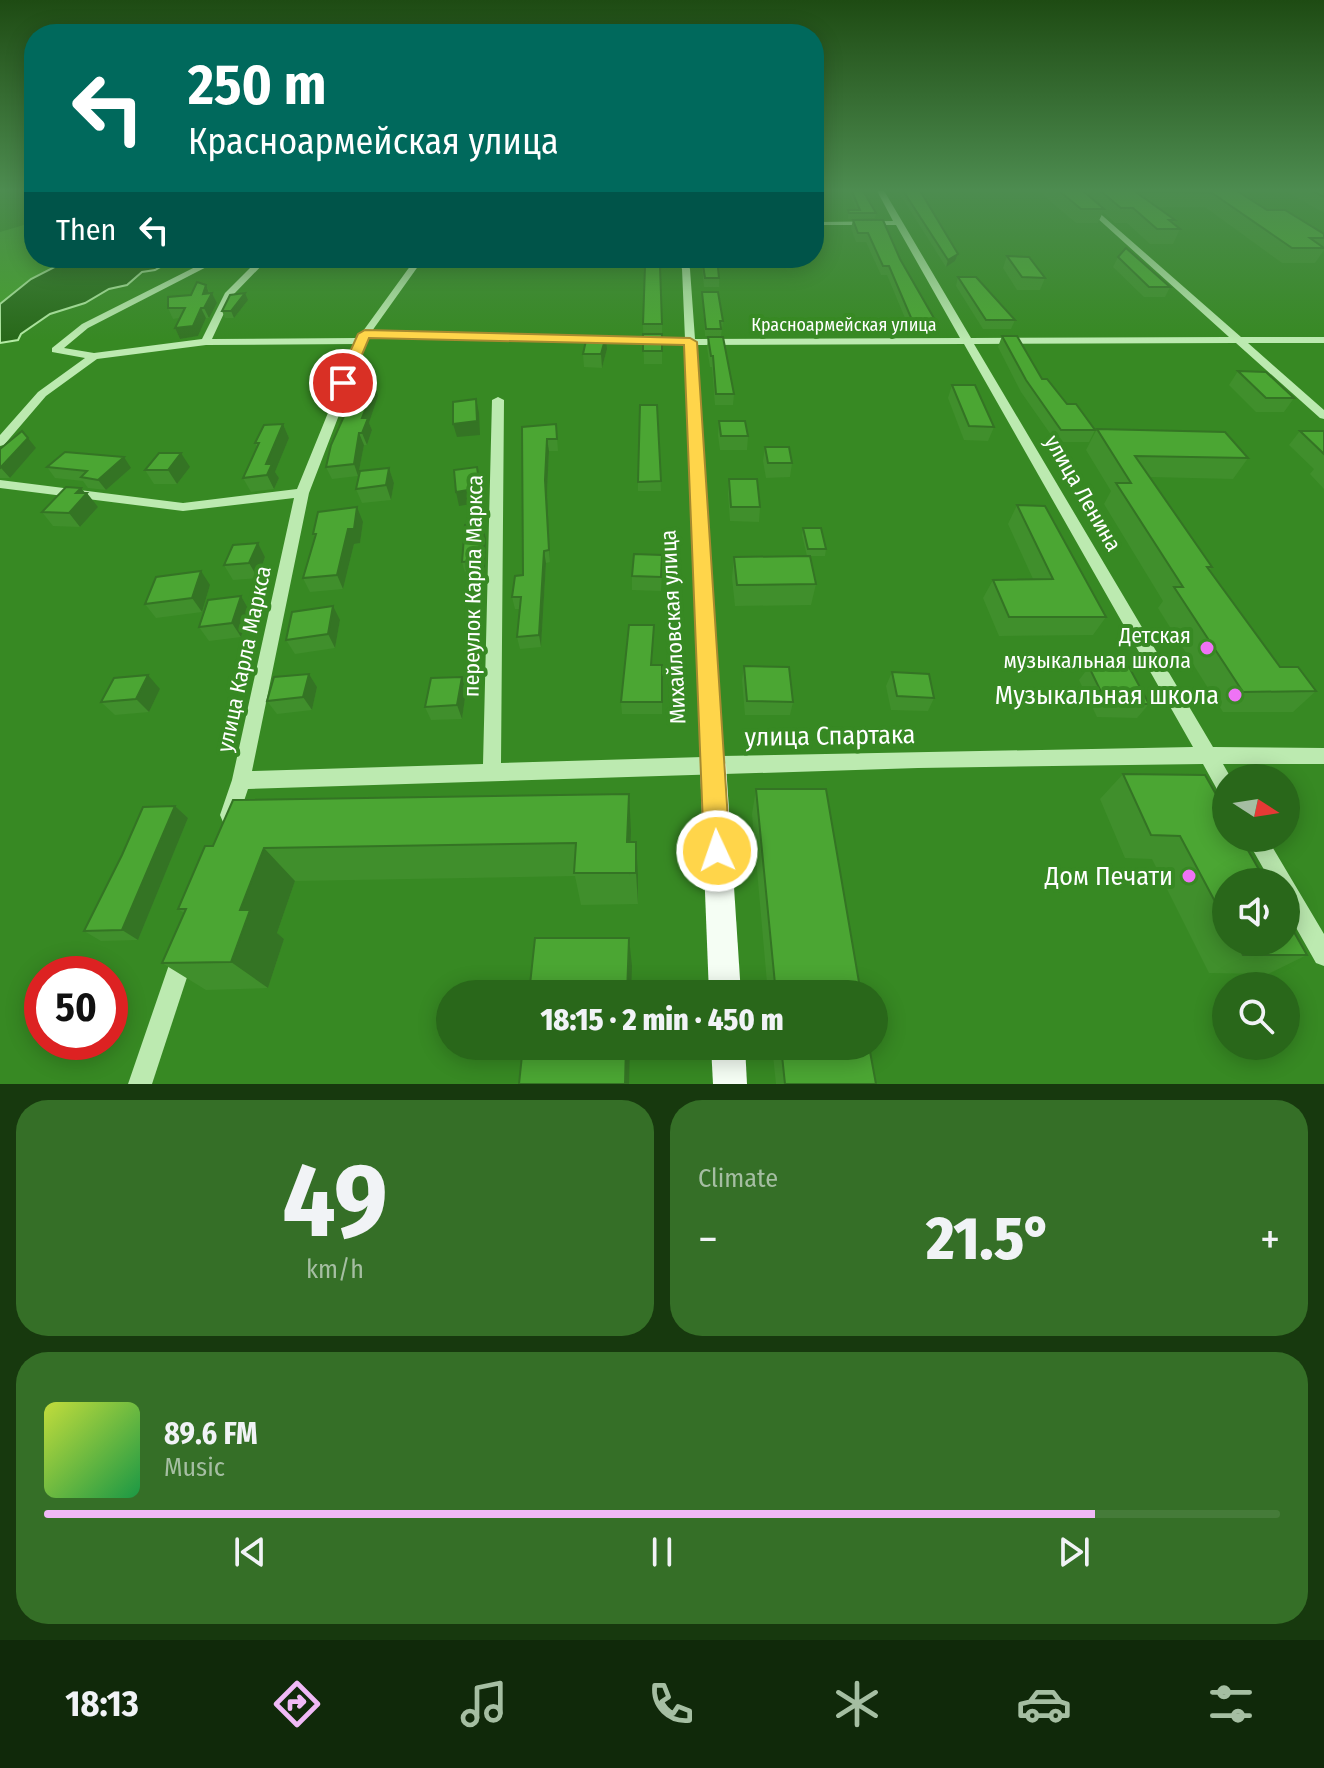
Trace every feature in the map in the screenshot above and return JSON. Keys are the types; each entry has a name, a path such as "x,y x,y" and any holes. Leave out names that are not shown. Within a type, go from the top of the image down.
{"main road":[{"name":"Михайловская улица","path":"713,765 724,980"},
{"path":"729,1060 730,1084"}],"street":[{"name":"улица Ленина","path":"909,240 1212,764"},
{"path":"1125,240 1324,416"},
{"name":"Красноармейская улица","path":"200,268 85,326 56,350 94,356 206,342 363,337 690,342 1324,340"},
{"path":"206,342 228,295 255,268"},
{"name":"улица Карла Маркса","path":"226,825 241,780 302,493 363,337 413,268"},
{"name":"Михайловская улица","path":"686,268 713,765"},
{"path":"0,442 42,394 94,356"},
{"name":"переулок Карла Маркса","path":"492,773 498,400"},
{"path":"0,484 183,507 302,493"},
{"name":"улица Спартака","path":"241,780 713,765 1207,755 1324,756"},
{"path":"1300,914 1324,955"},
{"path":"140,1084 186,946"}],"shaded area":[{"path":"0,240 24,240 24,268 52,268 31,279 0,304"},
{"path":"52,268 158,268 142,272 127,285 109,289 85,303 50,314 21,334 18,340 0,343 0,304 31,279"}],"building":[{"path":"871,240 892,240 935,320 912,320 889,266 883,266"},
{"path":"935,240 949,240 958,254 948,260"},
{"path":"1280,240 1312,240 1324,248 1292,248"},
{"path":"1126,248 1170,287 1149,287 1118,257"},
{"path":"1007,256 1029,257 1045,278 1022,277"},
{"path":"645,268 660,268 662,324 643,324"},
{"path":"704,268 718,268 719,278 705,278"},
{"path":"958,277 976,277 1015,320 986,320"},
{"path":"197,282 206,285 203,294 212,293 193,326 175,328 185,308 168,308 168,297 191,295"},
{"path":"702,292 718,292 723,321 720,321 721,329 706,329"},
{"path":"245,293 231,311 222,311 230,295"},
{"path":"643,334 662,334 662,351 643,351"},
{"path":"587,336 606,336 601,354 583,354"},
{"path":"1002,336 1017,336 1042,379 1047,379 1067,404 1076,404 1095,430 1061,430 1026,380"},
{"path":"708,337 723,337 734,394 716,394"},
{"path":"1238,371 1266,372 1294,398 1266,398"},
{"path":"358,385 375,385 362,418 368,418 362,433 359,433 354,464 326,467 331,445"},
{"path":"952,385 975,385 994,427 969,426"},
{"path":"476,399 477,421 453,424 453,402"},
{"path":"640,405 657,405 661,481 638,482"},
{"path":"719,421 745,421 748,436 721,436"},
{"path":"283,424 266,464 272,464 267,475 243,478 264,425"},
{"path":"556,424 557,439 547,439 545,480 549,550 544,551 539,635 517,637 521,597 512,597 515,576 523,575 522,427"},
{"path":"1097,429 1225,432 1248,458 1135,456 1212,567 1207,567 1280,667 1298,667 1316,691 1243,692 1174,587 1183,587 1116,483 1131,483"},
{"path":"22,431 28,438 0,468 0,449"},
{"path":"1300,431 1324,431 1324,454"},
{"path":"765,447 789,447 792,463 768,463"},
{"path":"65,452 124,457 98,480 81,477 87,471 47,467"},
{"path":"159,453 181,453 168,470 145,470"},
{"path":"477,467 480,488 456,492 454,470"},
{"path":"389,468 386,485 356,489 360,471"},
{"path":"729,479 757,479 760,507 731,507"},
{"path":"66,487 81,488 76,493 87,493 69,513 42,512"},
{"path":"1017,505 1045,506 1106,617 1009,617 993,580 1053,579"},
{"path":"357,507 354,529 348,529 337,575 303,578 316,534 313,534 318,512"},
{"path":"482,524 481,560 462,562 465,525"},
{"path":"803,528 821,528 826,549 808,549"},
{"path":"258,543 249,563 224,565 233,545"},
{"path":"634,554 662,555 661,577 632,576"},
{"path":"810,556 816,584 737,585 734,557"},
{"path":"201,571 192,598 145,604 156,577"},
{"path":"241,596 232,623 199,627 208,600"},
{"path":"333,606 328,634 286,640 292,612"},
{"path":"629,625 654,625 651,665 662,665 662,702 621,702"},
{"path":"744,666 789,667 793,702 747,701"},
{"path":"1089,667 1129,667 1149,704 1107,704"},
{"path":"892,672 929,674 934,698 897,696"},
{"path":"309,674 303,697 267,701 274,677"},
{"path":"148,675 136,699 101,702 114,678"},
{"path":"462,677 457,705 425,707 431,678"},
{"path":"1123,774 1205,775 1212,787 1212,852 1249,852 1258,868 1212,868 1212,896 1180,836 1151,835"},
{"path":"756,789 826,789 859,980 775,980"},
{"path":"629,794 627,842 636,842 636,873 574,873 576,843 264,848 240,910 250,910 231,962 162,963 186,909 178,909 205,846 213,846 233,800"},
{"path":"175,806 122,930 84,931 143,807"},
{"path":"535,938 629,938 628,980 530,980"},
{"path":"1300,943 1307,955 1300,955"},
{"path":"522,1060 626,1060 625,1084 519,1084"},
{"path":"782,1060 872,1060 876,1084 785,1084"}],"place":[{"name":"Детская музыкальная школа","path":"1207,648"},
{"name":"Музыкальная школа","path":"1235,695"},
{"name":"Дом Печати","path":"1189,876"}],"route":[{"path":"343,383 365,334 690,342 717,851"}]}
